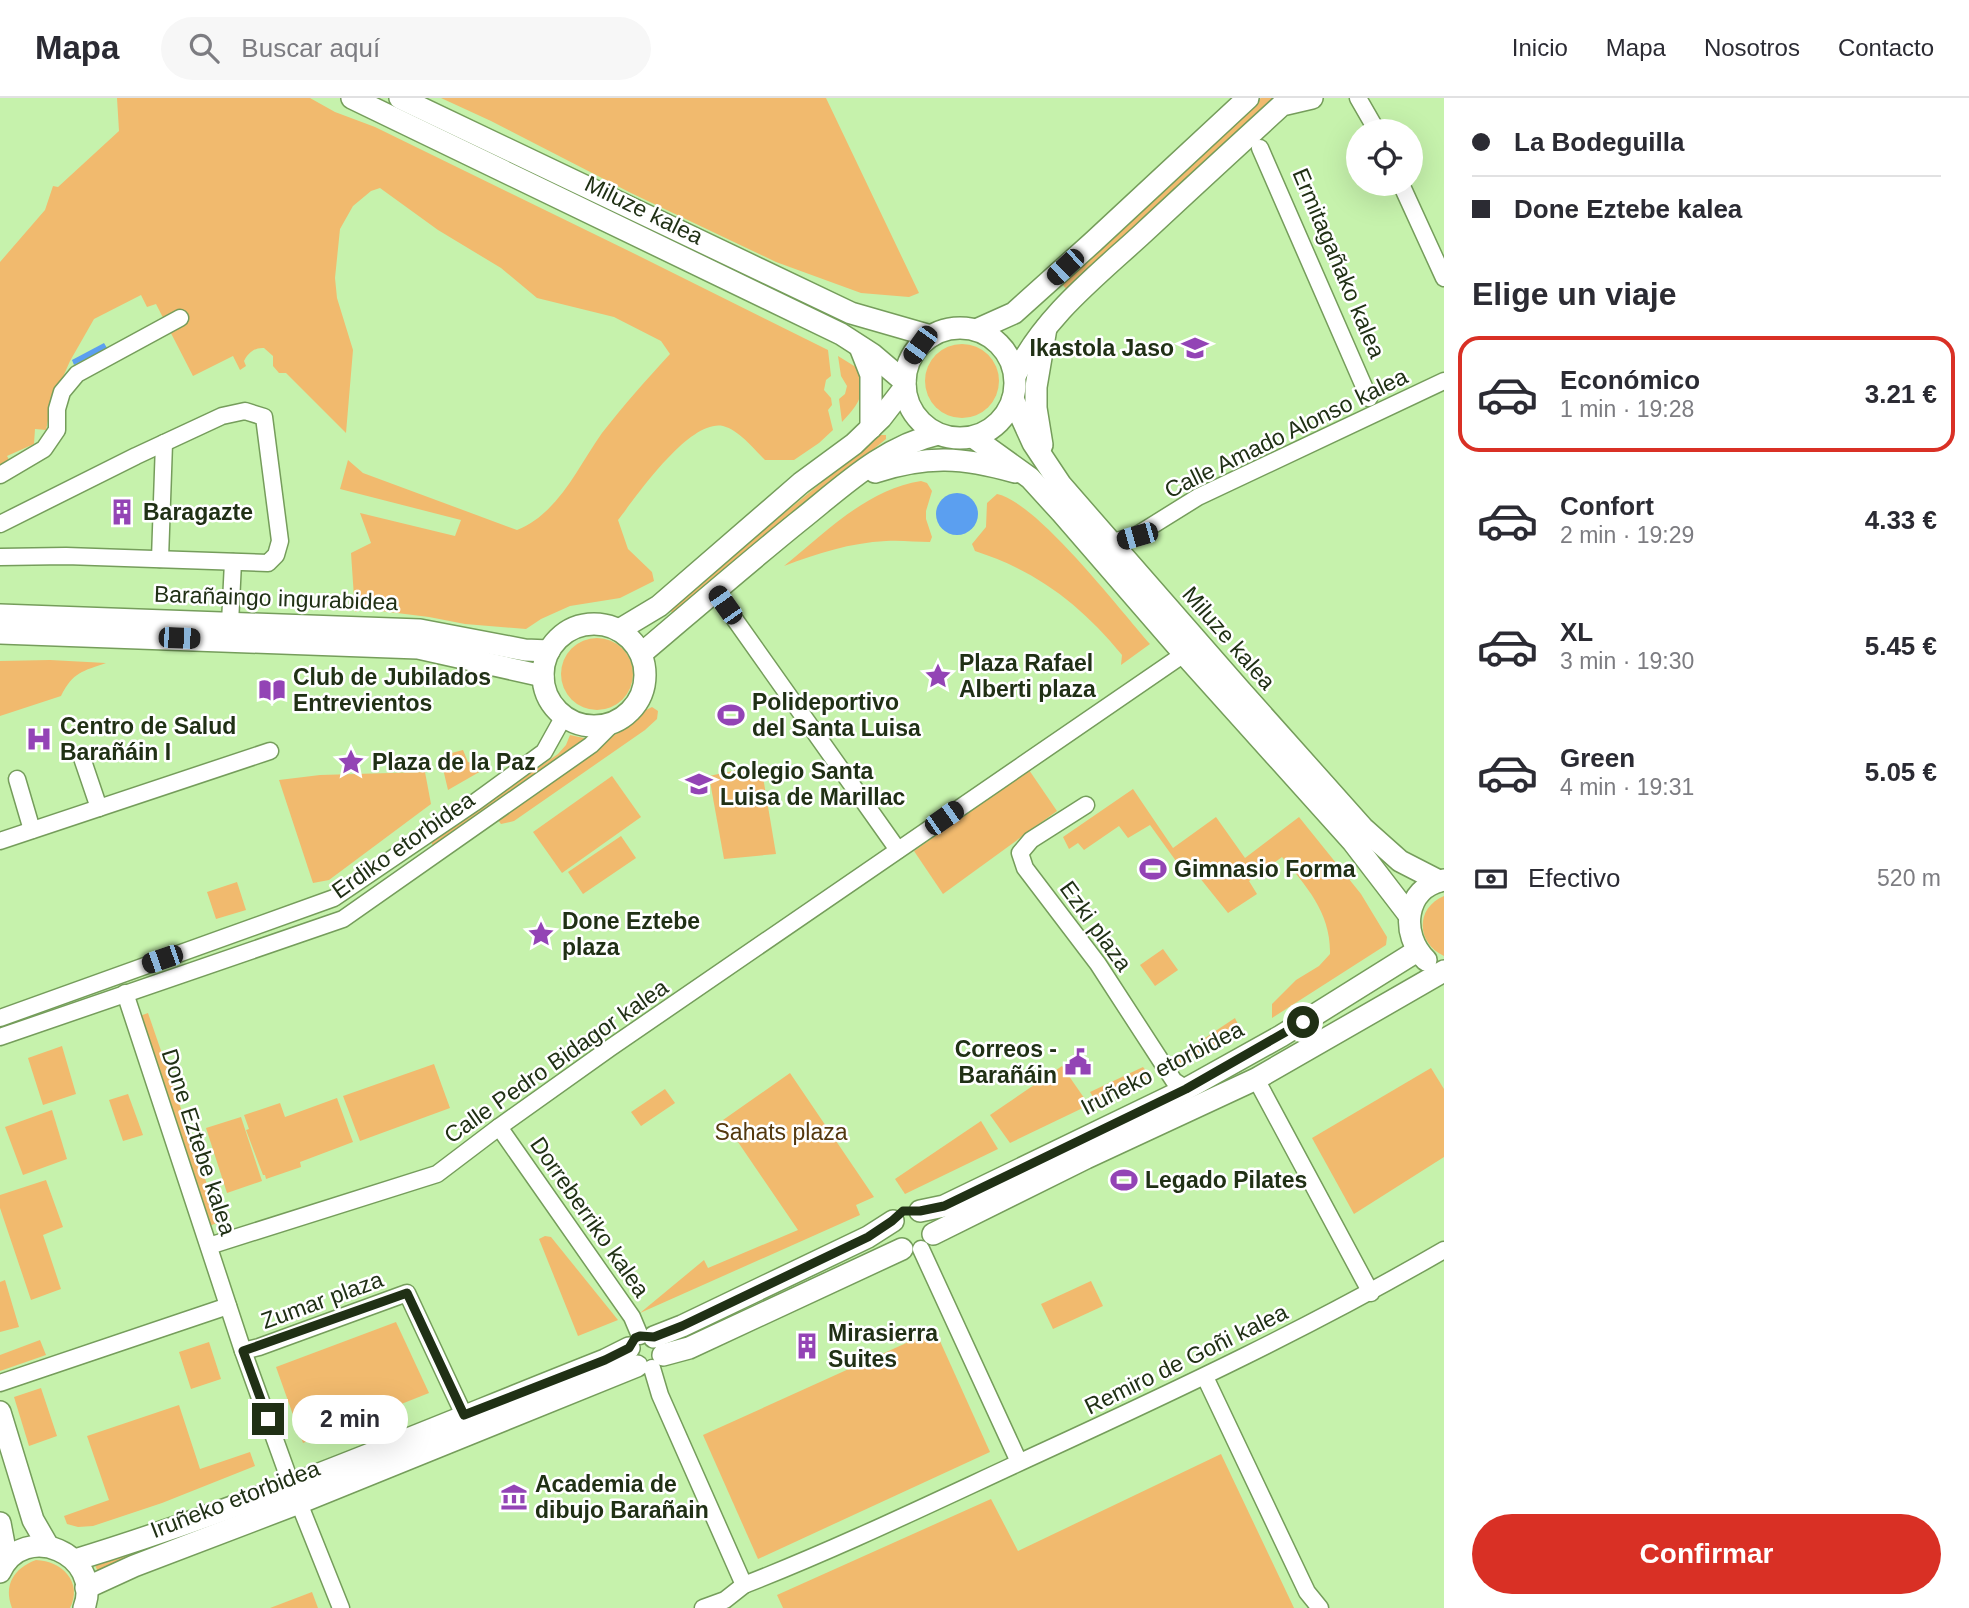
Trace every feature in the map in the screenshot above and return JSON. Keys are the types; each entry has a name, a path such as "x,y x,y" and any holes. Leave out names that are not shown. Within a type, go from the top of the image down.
{"main road":[{"name":"Miluze kalea","path":"352,98 841,334 859,345 905,384"},
{"name":"Miluze kalea","path":"400,98 851,313 931,336"},
{"path":"976,330 1014,313 1248,98"},
{"path":"1015,376 1027,352 1046,328 1110,263 1282,105 1312,98"},
{"path":"1045,460 1036,408 1036,387 1046,328"},
{"path":"947,329 976,330 999,343 1010,358 1015,376 1013,399 999,424 987,432 973,437 955,438 938,434 925,426 908,402 905,384 911,358 931,336 947,329"},
{"path":"859,345 871,375 871,428"},
{"path":"619,630 659,606 802,483 854,444 871,428 905,384"},
{"name":"Miluze kalea","path":"1013,399 1033,443 1061,485 1363,828 1400,861 1441,881"},
{"path":"641,654 714,590 870,464 919,438 938,434"},
{"name":"Miluze kalea","path":"973,437 1026,475 1061,512 1353,842 1409,915"},
{"path":"850,481 895,466 925,459 946,458 1026,475"},
{"name":"Barañaingo ingurabidea","path":"0,614 420,630 525,650 549,651"},
{"path":"587,624 604,625 619,630 632,640 641,654 645,669 644,686 638,701 628,713 614,722 597,725 580,723 564,716 550,698 543,676 549,651 559,638 572,629 587,624"},
{"name":"Barañaingo ingurabidea","path":"0,633 418,648 543,676"},
{"path":"1441,881 1419,894 1409,915 1411,940 1417,951 1425,960 1444,969"},
{"name":"Iruñeko etorbidea","path":"920,1211 944,1206 1186,1089 1281,1036 1417,951"},
{"name":"Iruñeko etorbidea","path":"85,1598 134,1566 464,1415 605,1360 646,1351 689,1349 919,1244 1086,1158 1256,1079 1444,969"},
{"path":"903,1211 920,1211 931,1221 919,1244 893,1240 892,1221 903,1211"},
{"name":"Iruñeko etorbidea","path":"75,1560 295,1494 646,1351 682,1326 868,1237 892,1221"},
{"path":"0,1412 33,1520 48,1546"},
{"path":"0,1523 2,1567"},
{"path":"2,1567 19,1551 33,1546 48,1546 63,1551 75,1560 84,1574 85,1598"}],"street":[{"path":"1358,98 1370,119"},
{"name":"Ermitagañako kalea","path":"1260,148 1369,398"},
{"path":"1406,196 1444,278"},
{"path":"0,475 44,449 57,430 57,409 62,392 77,374 180,318"},
{"name":"Calle Amado Alonso kalea","path":"1110,543 1137,536 1198,497 1444,381"},
{"path":"0,524 222,416 245,411 264,417 281,541 276,555 268,563 0,557"},
{"path":"160,559 164,443"},
{"path":"230,623 233,562"},
{"path":"714,590 898,850"},
{"name":"Calle Pedro Bidagor kalea","path":"209,1246 437,1174 499,1127 819,904 1184,654"},
{"name":"Erdiko etorbidea","path":"0,1018 334,898 544,752 564,716"},
{"name":"Erdiko etorbidea","path":"0,1037 343,919 591,745 614,722"},
{"path":"0,841 270,751"},
{"path":"82,758 99,808"},
{"path":"17,779 32,830"},
{"name":"Ezki plaza","path":"1086,805 1031,840 1020,853 1025,868 1098,964 1174,1081 1186,1089"},
{"name":"Done Eztebe kalea","path":"125,993 243,1351 295,1494"},
{"path":"1256,1079 1371,1293"},
{"name":"Dorreberriko kalea","path":"499,1127 632,1317 646,1351"},
{"path":"919,1244 1019,1462"},
{"name":"Remiro de Goñi kalea","path":"703,1608 724,1600 744,1585 1205,1377 1371,1293 1444,1250"},
{"name":"Zumar plaza","path":"243,1351 407,1293 464,1415"},
{"path":"0,1383 228,1306"},
{"path":"646,1351 660,1395 744,1585"},
{"path":"1205,1377 1307,1592 1320,1608"},
{"path":"295,1494 341,1608"}],"green space":[{"path":"117,98 310,98 335,112 375,127 828,350 831,376 826,380 824,390 831,398 832,405 828,410 833,430 794,460 765,460 740,436 723,426 710,427 695,434 665,461 618,520 628,549 652,572 654,581 620,598 570,606 526,629 465,624 381,611 376,603 355,612 351,553 371,543 360,513 455,536 461,520 340,489 348,460 363,473 517,530 532,522 556,501 602,433 670,354 661,341 614,317 537,298 501,268 438,230 380,188 371,191 353,206 340,229 335,278 337,298 353,350 346,433 286,373 279,373 273,366 273,356 264,348 250,353 244,361 246,366 240,370 233,356 193,376 156,304 147,307 141,295 94,319 70,361 52,402 46,430 35,429 34,444 7,456 11,463 0,469 0,262 45,210 53,186 58,187 119,131"},
{"path":"441,98 826,98 919,293 909,297 861,293 776,262"},
{"path":"1261,98 1277,98 1268,103 1067,290 1062,284"},
{"path":"955,344 969,344 983,350 993,360 999,381 993,402 983,412 969,418 955,418 941,412 931,402 925,388 925,374 931,360 941,350"},
{"path":"838,356 859,369 861,386 857,404 842,422 839,399 845,394 847,386 841,376"},
{"path":"880,435 886,435 886,439 672,613 669,607"},
{"path":"921,481 927,483 932,491 926,511 932,537 930,542 892,541 847,546 784,566 865,503 882,493"},
{"path":"997,494 1014,501 1055,536 1150,644 1121,665 1122,655 1074,605 1018,569 975,551 972,544 986,527 987,503"},
{"path":"604,638 623,648 631,660 631,688 623,700 611,708 590,710 571,700 563,688 561,667 571,648 583,640"},
{"path":"0,661 106,663 74,677 61,696 0,716"},
{"path":"652,707 658,711 657,719 645,730 514,821 501,824 497,819 644,711"},
{"path":"570,735 588,739 433,846 431,842 558,754"},
{"path":"463,750 468,762 488,767 448,790 440,756"},
{"path":"761,765 776,854 724,859 709,776"},
{"path":"1029,770 1057,811 943,894 914,851"},
{"path":"425,772 431,804 329,880 313,883 279,780 320,775"},
{"path":"612,776 641,817 562,873 533,832"},
{"path":"1133,789 1173,848 1216,817 1245,858 1299,817 1361,894 1387,937 1386,945 1272,1018 1272,1004 1296,980 1319,966 1330,954 1326,926 1316,901 1282,857 1249,881 1257,894 1228,913 1183,857 1176,861 1150,825 1128,838 1119,826 1084,850 1078,843 1069,849 1063,837"},
{"path":"621,836 636,858 583,894 568,872"},
{"path":"237,882 246,910 216,919 207,892"},
{"path":"1444,896 1444,956 1428,943 1423,926 1428,909"},
{"path":"1163,949 1178,970 1155,986 1140,965"},
{"path":"148,1013 220,1222 209,1226 137,1017"},
{"path":"1235,1018 1241,1031 1178,1064 1175,1058"},
{"path":"62,1046 76,1094 43,1105 28,1058"},
{"path":"434,1064 450,1108 360,1141 343,1096"},
{"path":"1062,1066 1089,1105 1010,1143 990,1115"},
{"path":"1143,1067 1150,1076 1096,1102 1090,1092"},
{"path":"1431,1068 1444,1089 1444,1157 1354,1214 1312,1138"},
{"name":"Sahats plaza","path":"790,1073 874,1197 856,1205 860,1215 640,1313 704,1260 708,1268 798,1230 723,1120"},
{"path":"665,1089 675,1103 641,1126 631,1112"},
{"path":"128,1094 143,1135 123,1141 109,1100"},
{"path":"337,1098 353,1142 300,1162 301,1167 266,1179 246,1130 249,1129 244,1115 280,1103 285,1117"},
{"path":"52,1110 67,1159 23,1175 5,1127"},
{"path":"241,1117 262,1181 227,1193 206,1128"},
{"path":"981,1121 998,1149 905,1194 895,1179"},
{"path":"46,1180 63,1227 43,1235 61,1289 31,1300 0,1208 0,1195"},
{"path":"551,1237 618,1320 578,1336 539,1239"},
{"path":"5,1280 19,1327 0,1332 0,1282"},
{"path":"1091,1281 1103,1306 1053,1329 1041,1304"},
{"path":"396,1322 429,1393 303,1443 276,1367"},
{"path":"935,1330 990,1452 758,1559 703,1435"},
{"path":"40,1340 46,1355 0,1371 0,1355"},
{"path":"209,1342 221,1379 191,1389 179,1352"},
{"path":"41,1388 57,1436 29,1446 14,1397"},
{"path":"179,1405 200,1469 250,1452 255,1466 162,1503 93,1526 78,1527 67,1524 64,1516 109,1500 87,1436"},
{"path":"1221,1454 1294,1608 783,1608 777,1595 991,1499 1018,1551"},
{"path":"247,1508 250,1513 99,1574 94,1563 112,1560"},
{"path":"36,1560 54,1564 68,1575 74,1590 70,1608 12,1608 9,1592 12,1578 28,1563"},
{"path":"312,1592 318,1608 270,1608"}],"water":[{"path":"104,343 107,348 74,365 72,360"},
{"path":"957,493 972,499 978,514 972,529 957,535 942,529 936,514 942,499"}],"place":[{"name":"Ikastola Jaso","path":"1195,348"},
{"name":"Baragazte","path":"122,512"},
{"name":"Plaza Rafael Alberti plaza","path":"938,676"},
{"name":"Club de Jubilados Entrevientos","path":"272,690"},
{"name":"Polideportivo del Santa Luisa","path":"731,715"},
{"name":"Centro de Salud Barañáin I","path":"39,739"},
{"name":"Plaza de la Paz","path":"351,762"},
{"name":"Colegio Santa Luisa de Marillac","path":"699,784"},
{"name":"Gimnasio Forma","path":"1153,869"},
{"name":"Done Eztebe plaza","path":"541,934"},
{"name":"Correos - Barañáin","path":"1078,1062"},
{"name":"Legado Pilates","path":"1124,1180"},
{"name":"Mirasierra Suites","path":"807,1346"},
{"name":"Academia de dibujo Barañain","path":"514,1497"}],"route":[{"path":"268,1419 243,1351 407,1293 464,1415 605,1360 629,1348 635,1338 645,1334 654,1337 682,1326 868,1237 903,1211 944,1206 1186,1089 1303,1022"}]}
